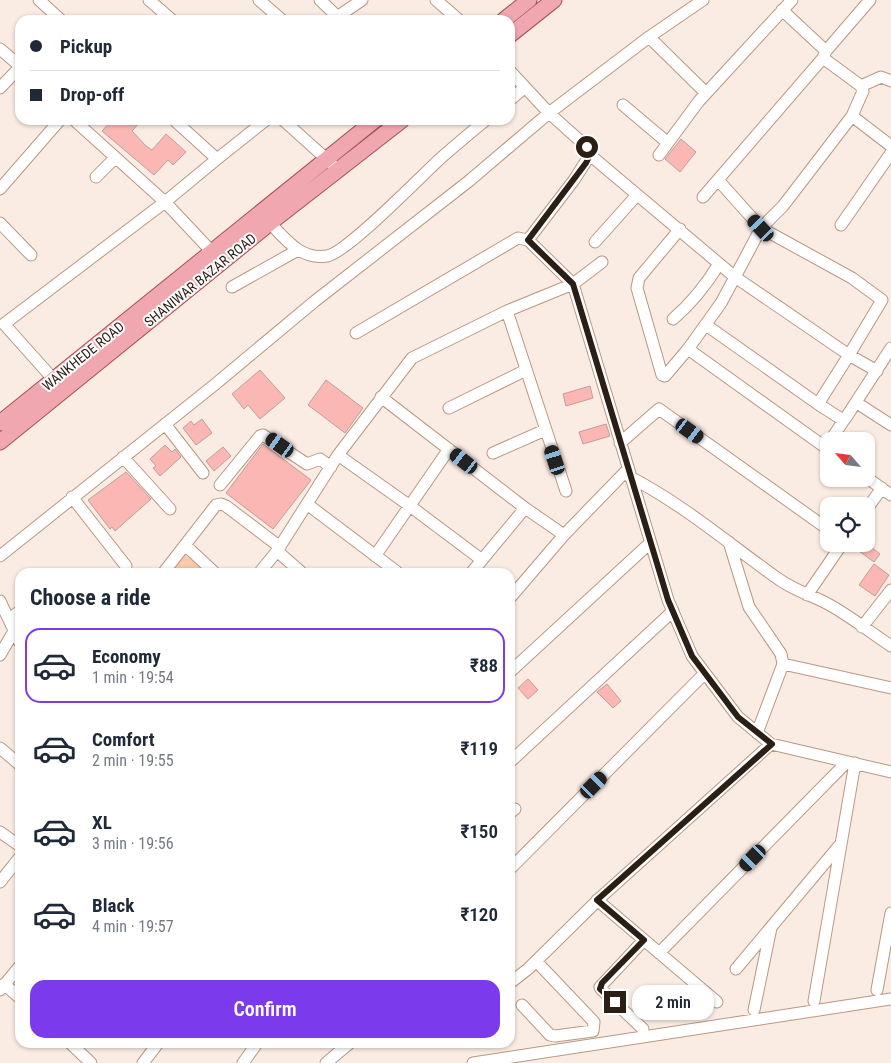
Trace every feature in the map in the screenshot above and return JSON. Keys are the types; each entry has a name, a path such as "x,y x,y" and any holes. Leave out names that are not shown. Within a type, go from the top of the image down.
{"main road":[{"path":"510,15 529,0"},
{"path":"515,31 554,0"},
{"name":"WANKHEDE ROAD","path":"0,423 369,125"},
{"name":"SHANIWAR BAZAR ROAD","path":"0,442 270,223 396,125"}],"street":[{"path":"39,0 56,15"},
{"path":"150,0 166,15"},
{"path":"259,0 276,15"},
{"path":"320,0 336,15"},
{"path":"343,15 362,0"},
{"path":"436,0 453,15"},
{"path":"0,556 315,301 469,181 549,113 649,37 703,0"},
{"path":"659,155 706,93 792,0"},
{"path":"703,197 870,0"},
{"path":"680,229 639,278 637,288 662,375 665,376 688,349 721,303 761,228 782,206 852,116 863,91 861,86 825,54 782,10"},
{"path":"649,37 706,93"},
{"path":"0,49 15,62"},
{"path":"0,88 15,72"},
{"path":"515,76 549,113 587,147 590,155 680,229 719,264 735,277 850,355 877,371"},
{"path":"861,86 881,77 891,81"},
{"path":"515,96 525,87"},
{"path":"623,105 668,143"},
{"path":"852,116 891,146"},
{"path":"0,189 56,125"},
{"path":"79,125 165,202 212,252"},
{"path":"180,125 217,158"},
{"path":"54,380 2,323 165,202 260,125"},
{"path":"290,125 338,171"},
{"path":"270,223 292,246 304,253 326,256 334,254 480,125"},
{"path":"841,225 891,153"},
{"path":"528,240 574,180 590,155"},
{"path":"96,177 115,158"},
{"path":"718,180 761,228 852,278 882,300 850,355 818,404"},
{"path":"595,242 637,194"},
{"path":"0,223 30,255"},
{"path":"356,334 518,238 528,240 573,284 672,612 692,656 738,717 772,744 891,772"},
{"path":"232,287 298,250"},
{"path":"263,568 278,549 338,455 381,396 412,358 507,311 573,284 602,262"},
{"path":"673,319 689,305 719,264"},
{"path":"507,311 566,490"},
{"path":"706,324 818,404 844,420"},
{"path":"836,432 857,403 891,348"},
{"path":"688,349 820,440"},
{"path":"449,408 526,370"},
{"path":"381,396 525,508 564,535"},
{"path":"857,403 891,425"},
{"path":"620,443 659,409 820,524"},
{"path":"165,424 202,473"},
{"path":"493,453 546,430"},
{"path":"220,485 260,436 263,435 307,464 320,459 330,467"},
{"path":"375,556 449,449"},
{"path":"338,455 482,560"},
{"path":"123,457 170,509"},
{"path":"515,592 564,535 629,473"},
{"path":"629,473 659,492 778,579 828,604 891,646"},
{"path":"875,484 886,492 875,502"},
{"path":"72,497 126,566"},
{"path":"167,568 216,505 221,504 226,506 278,549 297,568"},
{"path":"307,504 392,568"},
{"path":"475,568 525,508"},
{"path":"729,542 749,607 781,654 783,664 757,732"},
{"path":"515,667 650,543"},
{"path":"185,546 210,568"},
{"path":"807,595 837,552"},
{"path":"862,627 891,590"},
{"path":"0,601 14,631 0,655"},
{"path":"515,757 672,612"},
{"path":"9,619 15,615"},
{"path":"783,664 891,688"},
{"path":"515,864 705,673"},
{"path":"515,979 536,961 597,900 772,744"},
{"path":"0,748 15,761"},
{"path":"814,1001 841,844 851,763"},
{"path":"659,953 851,763"},
{"path":"0,832 15,842"},
{"path":"736,969 841,844"},
{"path":"0,882 15,863"},
{"path":"597,900 717,1002"},
{"path":"877,990 891,913"},
{"path":"754,1010 772,926"},
{"path":"643,1029 600,989 600,986 644,940"},
{"path":"522,1005 550,1035 555,1036 593,1030 595,1028 594,1022 536,961"},
{"path":"15,972 2,987 15,995"},
{"path":"473,1063 891,999"},
{"path":"75,1048 91,1063"},
{"path":"143,1063 154,1048"},
{"path":"243,1063 254,1048"},
{"path":"326,1063 345,1048"}],"shaded area":[{"path":"184,554 202,568 172,568"}],"building":[{"path":"107,125 137,125 132,131 152,150 166,134 186,152 173,165 168,160 154,175 102,131"},
{"path":"681,139 696,152 680,172 665,159"},
{"path":"260,370 285,398 260,419 248,405 244,409 232,394"},
{"path":"326,380 363,408 345,433 308,405"},
{"path":"590,386 593,398 566,406 563,394"},
{"path":"202,419 212,433 196,445 183,428 191,421 194,425"},
{"path":"606,424 610,436 583,444 579,432"},
{"path":"263,444 311,480 273,529 226,493"},
{"path":"165,445 172,452 175,449 181,457 160,476 153,468 156,466 150,459"},
{"path":"223,447 231,456 214,471 206,461"},
{"path":"126,472 151,499 115,531 112,527 110,529 88,500"},
{"path":"875,550 880,554 874,562 860,552 875,552"},
{"path":"874,564 889,575 875,596 859,585"},
{"path":"528,679 538,690 528,699 518,688"},
{"path":"607,684 621,701 613,708 597,692"}],"route":[{"path":"587,147 590,155 586,163 528,240 573,284 668,600 692,656 738,717 772,744 597,900 644,940 600,986 600,989 615,1002"}]}
